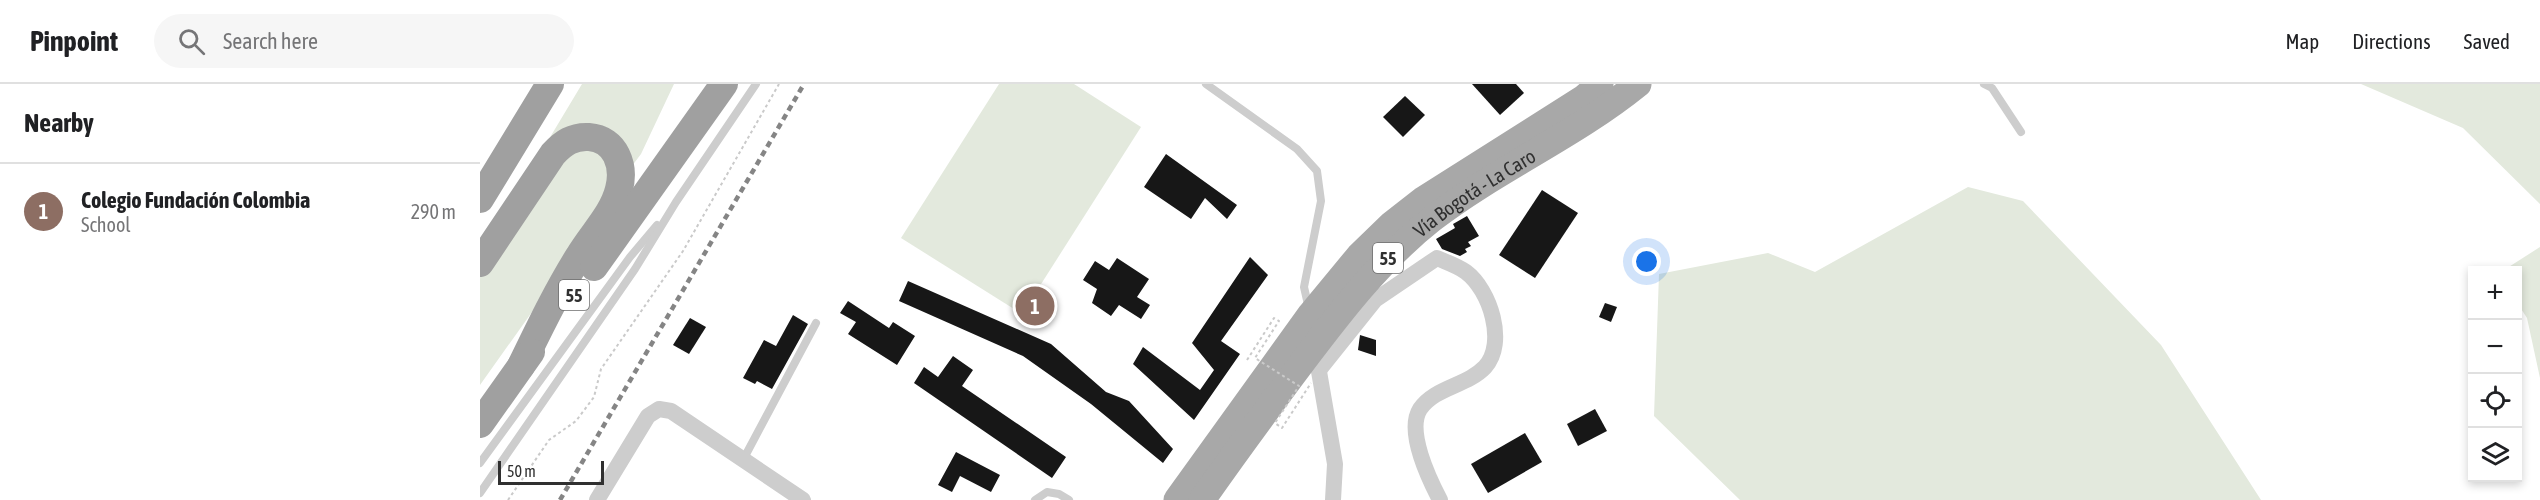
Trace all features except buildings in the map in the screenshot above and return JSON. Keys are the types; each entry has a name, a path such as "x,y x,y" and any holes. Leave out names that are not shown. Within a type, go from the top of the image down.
{"highway":[{"path":"480,199 550,84"},
{"name":"55","path":"668,166 702,84"},
{"name":"55","path":"668,166 710,84"},
{"name":"55","path":"480,424 668,166 724,84"},
{"name":"55","path":"668,166 736,84"},
{"path":"480,263 553,154 564,143 581,136 594,138 605,142 615,152 622,176 611,209 579,256 521,366"}],"main road":[{"name":"Vía Bogotá - La Caro","path":"1177,500 1311,314 1359,256 1391,225 1443,187 1576,104 1600,84"},
{"name":"Vía Bogotá - La Caro","path":"1202,500 1315,366 1372,274 1432,219 1464,196 1586,122 1638,84"}],"street":[{"path":"1333,500 1335,464 1315,366 1375,300 1437,258 1466,272 1480,290 1487,304 1497,344 1486,366 1468,380 1435,395 1419,410 1415,434 1431,483 1440,500"},
{"path":"597,500 648,416 659,409 671,411 803,500"}],"lane":[{"path":"480,493 634,270 676,202 756,84"},
{"path":"1206,84 1297,148 1317,171 1321,201 1304,287 1311,314"},
{"path":"1984,84 1992,88 2021,132"},
{"path":"480,463 630,257 676,202"},
{"path":"743,460 816,323"},
{"path":"1035,500 1047,492 1059,494 1069,500"}],"path":[{"path":"508,500 549,440 576,421 594,397 601,369 683,251 779,84"},
{"path":"1247,360 1274,318 1279,321 1255,358 1299,386 1275,423 1282,428 1315,366"}],"shaded area":[{"path":"582,84 674,84 641,154 589,223 554,281 480,385 480,254"},
{"path":"999,84 1074,84 1141,127 1022,314 901,238"},
{"path":"2361,84 2540,84 2540,204 2463,128"},
{"path":"1968,187 2023,201 2161,345 2261,500 1740,500 1654,416 1659,274 1768,253 1815,272"},
{"path":"2540,247 2540,378 2527,318 2522,310 2522,266 2510,266"}],"railway":[{"path":"560,500 804,84"}],"place":[{"name":"Colegio Fundación Colombia","path":"1035,306"}]}
